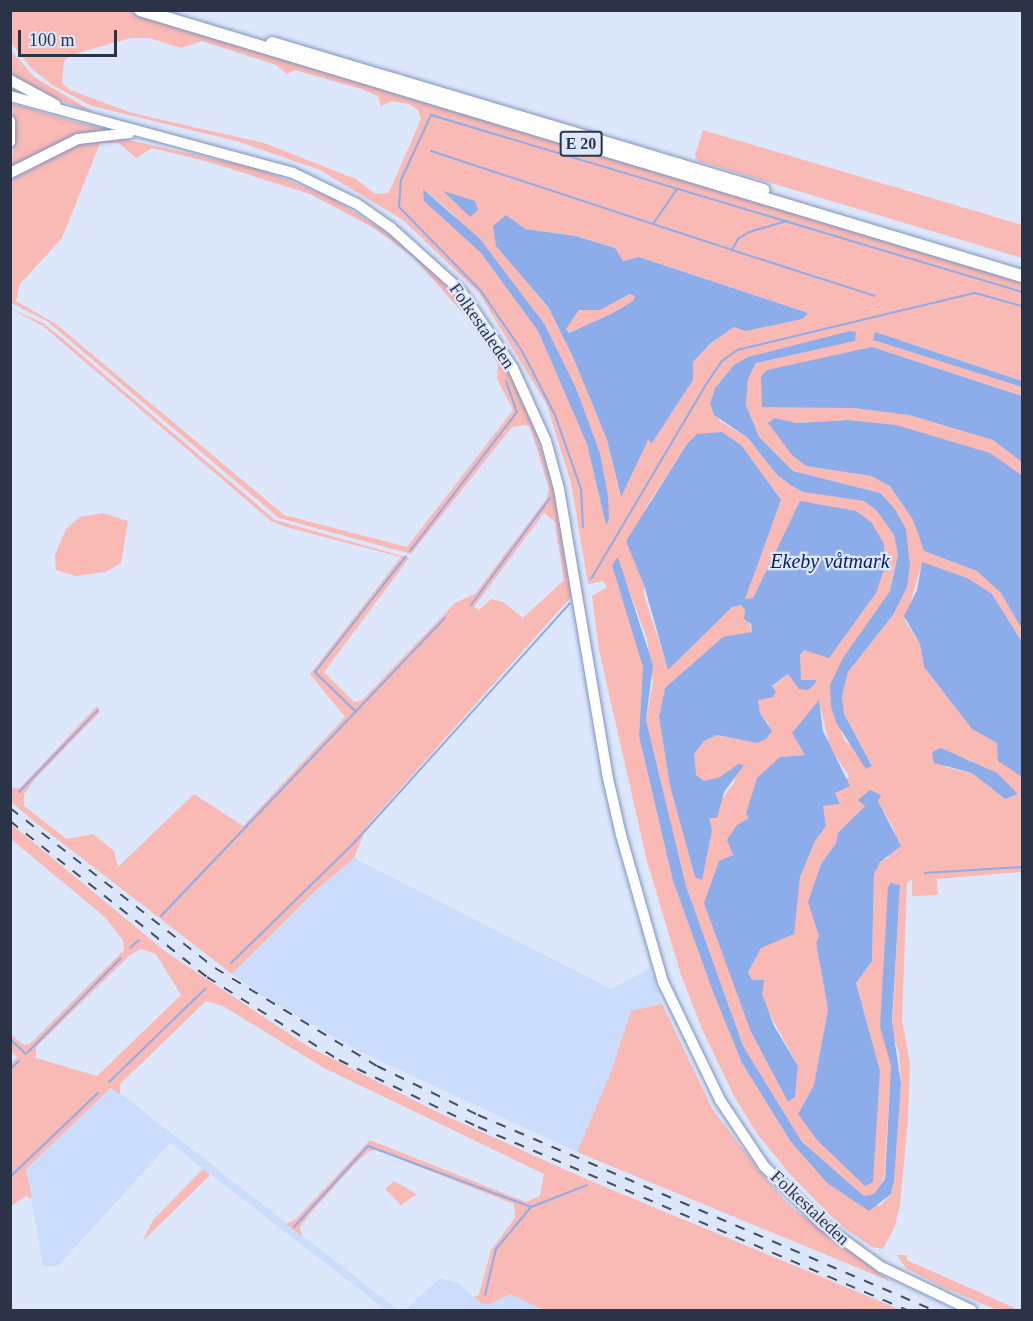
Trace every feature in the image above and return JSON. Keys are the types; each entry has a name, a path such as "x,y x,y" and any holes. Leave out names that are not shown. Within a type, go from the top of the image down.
{"highway":[{"name":"E 20","path":"140,10 1023,276"},
{"name":"E 20","path":"165,10 1023,267"}],"main road":[{"path":"10,80 56,105 62,112"},
{"name":"Folkestaleden","path":"10,96 62,112 256,160 293,173 357,204 418,249 480,316 513,368 546,441 559,489 602,736 663,982 669,989 720,1100 776,1179 822,1224 881,1267 971,1311"},
{"path":"10,122 10,142"},
{"path":"10,172 87,137 147,133"}],"shaded area":[{"path":"11,11 128,11 1022,281 1022,381 899,340 873,340 1022,387 1022,396 872,347 853,408 909,415 993,440 1022,462 1022,477 847,420 797,423 775,418 806,466 871,476 890,486 913,520 924,551 977,571 1001,593 1022,629 1022,642 992,594 922,563 905,621 920,644 924,667 972,729 997,743 1022,777 1022,872 937,879 938,895 912,896 912,880 907,882 902,1021 910,1064 908,1119 900,1205 895,1226 883,1249 872,1247 840,1225 790,1174 758,1135 735,1098 702,1029 681,975 647,861 599,650 592,596 607,587 603,581 588,584 571,483 547,405 479,293 403,220 320,170 240,142 92,106 54,86 32,69 12,44","holes":["131,38 149,38 181,48 202,41 276,65 287,74 295,70 361,89 378,96 381,106 392,101 409,104 418,110 421,119 388,193 375,194 356,179 264,143 132,113 70,90 62,83 64,61 71,55","426,191 453,214 545,325 576,388 600,453 608,495 606,525 587,444 538,331 481,253 435,211","514,223 525,229 575,236 615,248 623,261 639,257 808,313 745,331 734,327 713,342 693,362 693,380 652,443 648,439 620,496 607,440 573,357 548,308 497,246","856,332 855,341 756,363 748,379 746,405 759,437 793,471 880,493 910,566 893,615 848,672 842,697 844,714 872,765 845,741 831,707 871,624 890,591 898,555 894,535 877,511 864,501 803,492 777,475 748,438 720,421 710,403 715,388 734,366","687,444 742,446 781,500 744,599 753,598 800,501 876,593 829,657 804,650 799,656 801,680 816,680 800,689 788,674 758,699 760,713 769,724 757,743 717,735 704,741 694,754 695,775 704,781 720,777 738,764 734,783 708,817 695,877 670,786 659,717 665,688 728,639 752,632 745,610 741,605 732,607 668,669 644,595 645,509","617,557 647,639 653,683 646,720 686,886 743,1046 802,1142 864,1196 874,1194 884,1179 891,1066 880,1026 900,886 892,1031 899,1053 901,1084 894,1181 891,1194 880,1206 827,1183 791,1142 742,1063 713,992 673,881 639,736 643,667","819,701 830,748 849,776 835,793 840,804 823,806 826,826 815,841 800,877 794,912 777,938 761,948 748,974 798,1066 795,1097 788,1102 751,1032 731,845 737,825 750,818 780,757 805,755 792,733","969,759 978,768 997,773 1005,799 972,773 944,767","858,799 878,801 895,831 889,857 880,862 874,874 872,961 856,983 880,1072 798,1114 814,1085 828,1009 816,943 819,936 809,902 821,864 836,843 839,833 865,806"]},
{"path":"10,49 34,77 95,113 47,96 11,76"},
{"path":"11,103 106,129 73,137 11,168 16,129"},
{"path":"703,130 1022,225 1022,258 698,161 695,155"},
{"path":"119,138 256,168 328,196 398,239 454,291 509,370 527,405 553,485 572,596 367,826 354,858 315,891 232,974 11,802 10,788 20,788 97,706 100,712 35,779 24,794 24,806 67,839 93,834 114,851 118,867 194,794 243,826 345,717 310,674 401,557 271,521 43,326 11,309 41,322 57,334 275,520 409,558 324,672 354,702 362,700 455,603 475,594 547,498 549,488 530,426 524,425 512,427 411,554 279,518 47,321 11,303 11,177 28,171 69,146","holes":["100,143 119,143 136,158 152,148 205,161 310,194 374,228 412,256 477,329 498,364 497,379 513,410 407,547 284,515 56,324 16,301 20,284 62,238","544,513 555,522 564,580 523,618 503,602 491,599 479,610 474,607"]},
{"path":"631,294 636,296 633,301 611,314 569,333 566,328 579,310 615,302"},
{"path":"103,513 128,521 121,563 105,572 76,576 56,570 55,555 66,529 80,517"},
{"path":"11,824 166,952 309,1047 437,1112 586,1179 901,1310 543,1310 510,1294 489,1304 481,1303 474,1297 479,1295 491,1250 515,1218 514,1204 377,1150 369,1151 353,1166 309,1215 300,1227 302,1236 286,1224 296,1219 370,1140 526,1202 540,1196 544,1174 324,1068 223,1006 206,1001 120,1084 120,1094 111,1088 26,1169 32,1199 26,1196 11,1206 10,1065 17,1057 11,1051 11,1035 24,1045 30,1044 124,950 123,940 105,917 11,839","holes":["141,949 156,954 181,995 97,1076 36,1058 36,1047 130,955"]},
{"path":"354,858 611,989 649,969 662,1004 631,1011 611,1072 577,1152 359,1051 264,997 232,974 315,891"},
{"path":"662,1004 713,1110 758,1169 790,1206 892,1282 577,1152 611,1072 631,1011"},
{"path":"112,1087 398,1310 386,1310 170,1143 58,1266 43,1266 26,1169"},
{"path":"203,1169 210,1175 142,1242 153,1220"},
{"path":"394,1181 417,1194 401,1205 385,1189"},
{"path":"897,1255 907,1255 907,1260 1019,1310 997,1310 940,1286 906,1268"},
{"path":"440,1278 458,1283 481,1303 510,1294 543,1310 405,1310"}],"water":[{"path":"423,189 480,239 545,325 576,388 600,453 608,495 609,519 606,525 587,444 538,331 481,253 424,201"},
{"path":"443,191 475,201 478,210 470,217"},
{"path":"506,215 525,229 575,236 615,248 623,261 639,257 808,313 802,319 745,331 734,327 711,343 693,362 693,380 652,443 648,440 621,497 607,440 573,357 548,307 496,246 493,226","holes":["630,294 635,296 633,301 611,314 569,333 566,329 579,310 600,310"]},
{"name":"Ekeby våtmark","path":"850,331 856,332 855,341 756,363 748,379 746,405 759,437 793,471 880,493 894,508 906,529 910,566 907,587 893,615 848,672 842,696 844,714 872,766 866,769 837,724 831,707 830,685 843,658 890,591 898,555 894,535 877,511 864,501 803,492 792,486 777,475 748,438 714,415 710,403 715,388 734,365 748,357"},
{"path":"875,332 1022,381 1022,387 873,340"},
{"path":"872,347 1022,396 1022,462 993,440 909,415 853,408 762,407 761,376 767,370"},
{"name":"Ekeby våtmark","path":"775,418 797,423 847,420 896,425 990,453 1021,475 1022,629 1001,593 977,571 924,551 913,520 890,486 871,476 806,466 792,455 768,423"},
{"path":"722,432 742,446 781,500 745,599 753,598 800,501 856,511 871,522 884,544 885,566 876,593 829,658 804,650 800,655 801,680 816,680 815,684 808,690 799,689 788,674 772,686 776,692 773,697 758,700 760,713 772,731 766,739 757,743 717,735 704,741 694,754 696,775 704,781 720,777 738,764 744,765 724,792 717,818 709,818 712,830 702,880 695,877 670,786 659,717 665,688 723,637 752,632 751,624 744,619 745,610 741,605 732,607 668,670 644,585 626,541 687,444 697,434"},
{"path":"618,557 653,665 646,720 686,886 743,1046 802,1142 864,1196 874,1194 885,1179 891,1066 880,1027 888,887 891,883 900,885 892,1022 901,1084 894,1181 891,1194 869,1211 827,1183 791,1142 742,1063 713,992 673,881 639,736 643,667 612,565"},
{"name":"Ekeby våtmark","path":"922,562 967,578 992,594 1022,642 1022,777 998,761 997,743 972,729 924,667 920,644 904,616 917,590"},
{"path":"819,700 823,731 850,786 835,793 840,804 823,806 826,826 815,841 800,877 794,934 761,948 748,973 752,980 764,980 762,994 774,1026 798,1066 795,1097 788,1102 751,1032 704,903 719,861 733,855 727,840 737,825 749,818 746,814 757,778 780,757 805,755 792,733"},
{"path":"941,748 997,773 1018,794 1005,799 972,773 934,763 932,752"},
{"path":"870,790 881,795 878,801 901,846 880,862 874,874 872,961 856,983 880,1071 873,1182 865,1186 817,1140 798,1114 814,1085 828,1009 816,943 819,936 808,902 821,864 836,843 838,833 865,806 858,800"}],"waterway":[{"path":"583,527 581,489 555,415 522,351 481,291 399,207 401,180 431,115 1022,292"},
{"path":"431,151 653,224 677,189"},
{"path":"787,221 749,232 738,239 732,250 875,296"},
{"path":"653,224 732,250"},
{"path":"591,579 705,386 722,361 737,350 975,293 1022,306"},
{"path":"410,551 517,412 506,381"},
{"path":"471,605 550,498"},
{"path":"356,712 315,672 406,556"},
{"path":"231,963 354,843 570,603"},
{"path":"161,916 445,618"},
{"path":"19,792 98,710"},
{"path":"925,873 1022,867"},
{"path":"130,948 139,940"},
{"path":"28,1052 121,958"},
{"path":"109,1082 205,989"},
{"path":"10,1039 26,1054"},
{"path":"10,1069 19,1061"},
{"path":"10,1177 98,1093"},
{"path":"294,1227 368,1146 531,1207 587,1185"},
{"path":"485,1295 496,1249 531,1207"}],"railway":[{"path":"10,808 215,968 377,1066 478,1115 933,1310"},
{"path":"10,821 207,977 339,1060 478,1127 907,1310"}]}
